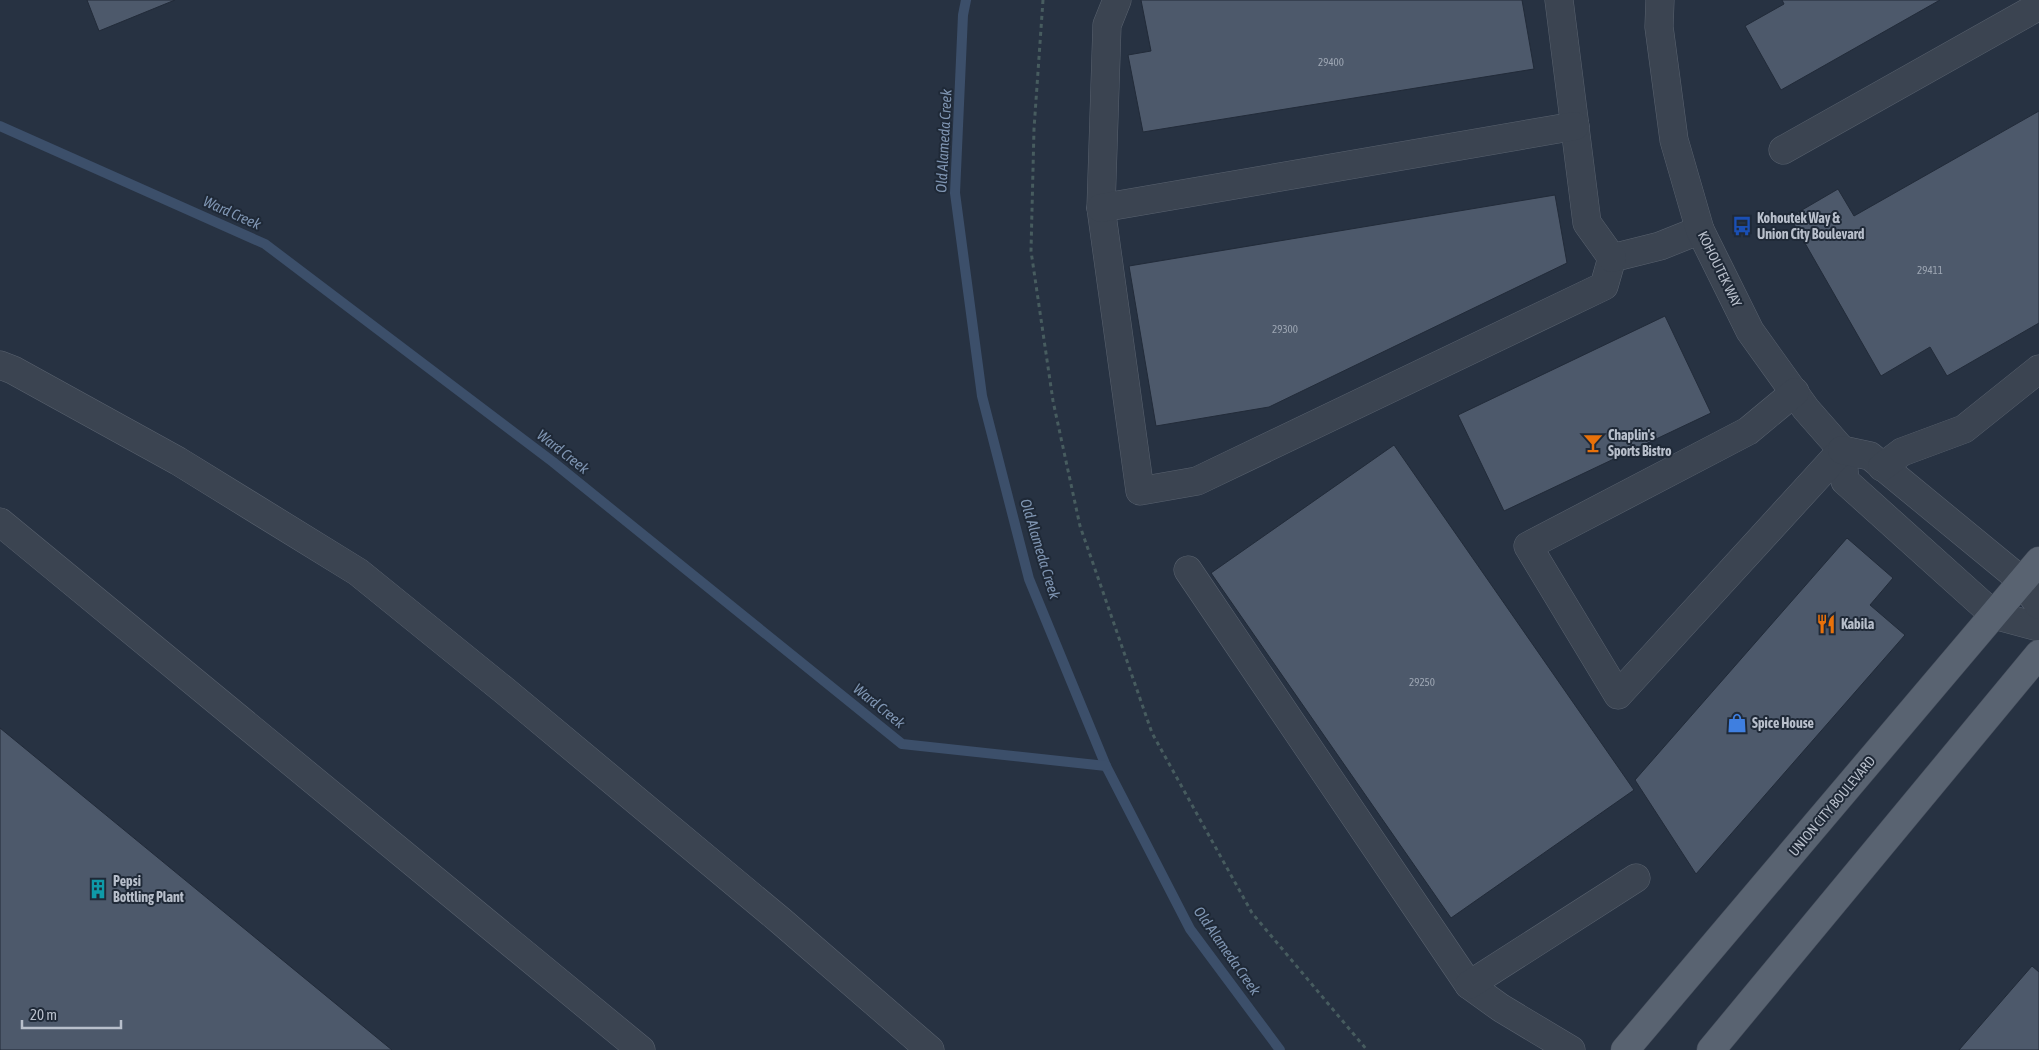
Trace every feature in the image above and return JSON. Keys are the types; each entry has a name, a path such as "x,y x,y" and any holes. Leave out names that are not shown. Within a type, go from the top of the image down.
{"main road":[{"name":"UNION CITY BOULEVARD","path":"1625,1050 2030,571"},
{"path":"1711,1050 2039,654"}],"street":[{"path":"1117,0 1107,25 1101,208 1140,491 1197,481 1604,286 1612,258"},
{"path":"1559,0 1587,223 1612,258"},
{"name":"KOHOUTEK WAY","path":"1660,0 1659,27 1674,140 1700,230 1750,331 1806,409 1842,450"},
{"path":"1783,150 2039,6"},
{"path":"1101,208 1575,126"},
{"path":"1612,258 1660,246 1700,230"},
{"path":"0,365 13,370 178,461 358,572 781,920 930,1050"},
{"path":"1882,467 1902,452 1964,429 2039,369"},
{"path":"1795,392 1748,432 1528,546 1618,694 1842,450"},
{"path":"1842,450 1870,456 1882,467 2030,571 2039,605"},
{"path":"1842,450 1845,481 1994,615 2039,626"},
{"path":"0,522 641,1050"},
{"path":"1188,570 1469,985 1501,1008 1571,1050"},
{"path":"1469,985 1636,878"}],"path":[{"path":"1043,0 1034,129 1031,251 1053,401 1080,526 1152,733 1252,913 1367,1050"}],"building":[{"path":"87,0 175,0 99,31"},
{"path":"1141,0 1522,0 1534,69 1143,132 1128,55 1151,51"},
{"path":"1782,0 1940,0 1781,90 1745,26 1784,4"},
{"path":"2039,111 2039,323 1947,376 1930,347 1881,376 1790,217 1838,189 1854,216"},
{"path":"1555,195 1567,263 1269,407 1156,426 1129,266"},
{"path":"1665,316 1711,413 1504,511 1458,415"},
{"path":"1394,445 1634,790 1451,918 1211,573"},
{"path":"1847,538 1893,578 1870,605 1905,635 1696,874 1635,780"},
{"name":"Pepsi Bottling Plant","path":"0,728 392,1050 0,1050"},
{"path":"2032,966 2039,972 2039,1050 1959,1050"}],"waterway":[{"name":"Old Alameda Creek","path":"966,0 963,15 955,193 982,396 1029,579 1106,766 1190,929 1280,1050"},
{"name":"Ward Creek","path":"0,126 265,244 553,462 902,744 1106,766"}],"place":[{"name":"Kohoutek Way & Union City Boulevard","path":"1742,226"},
{"name":"Chaplin's Sports Bistro","path":"1593,443"},
{"name":"Kabila","path":"1826,624"},
{"name":"Spice House","path":"1737,723"},
{"name":"Pepsi Bottling Plant","path":"98,889"}]}
